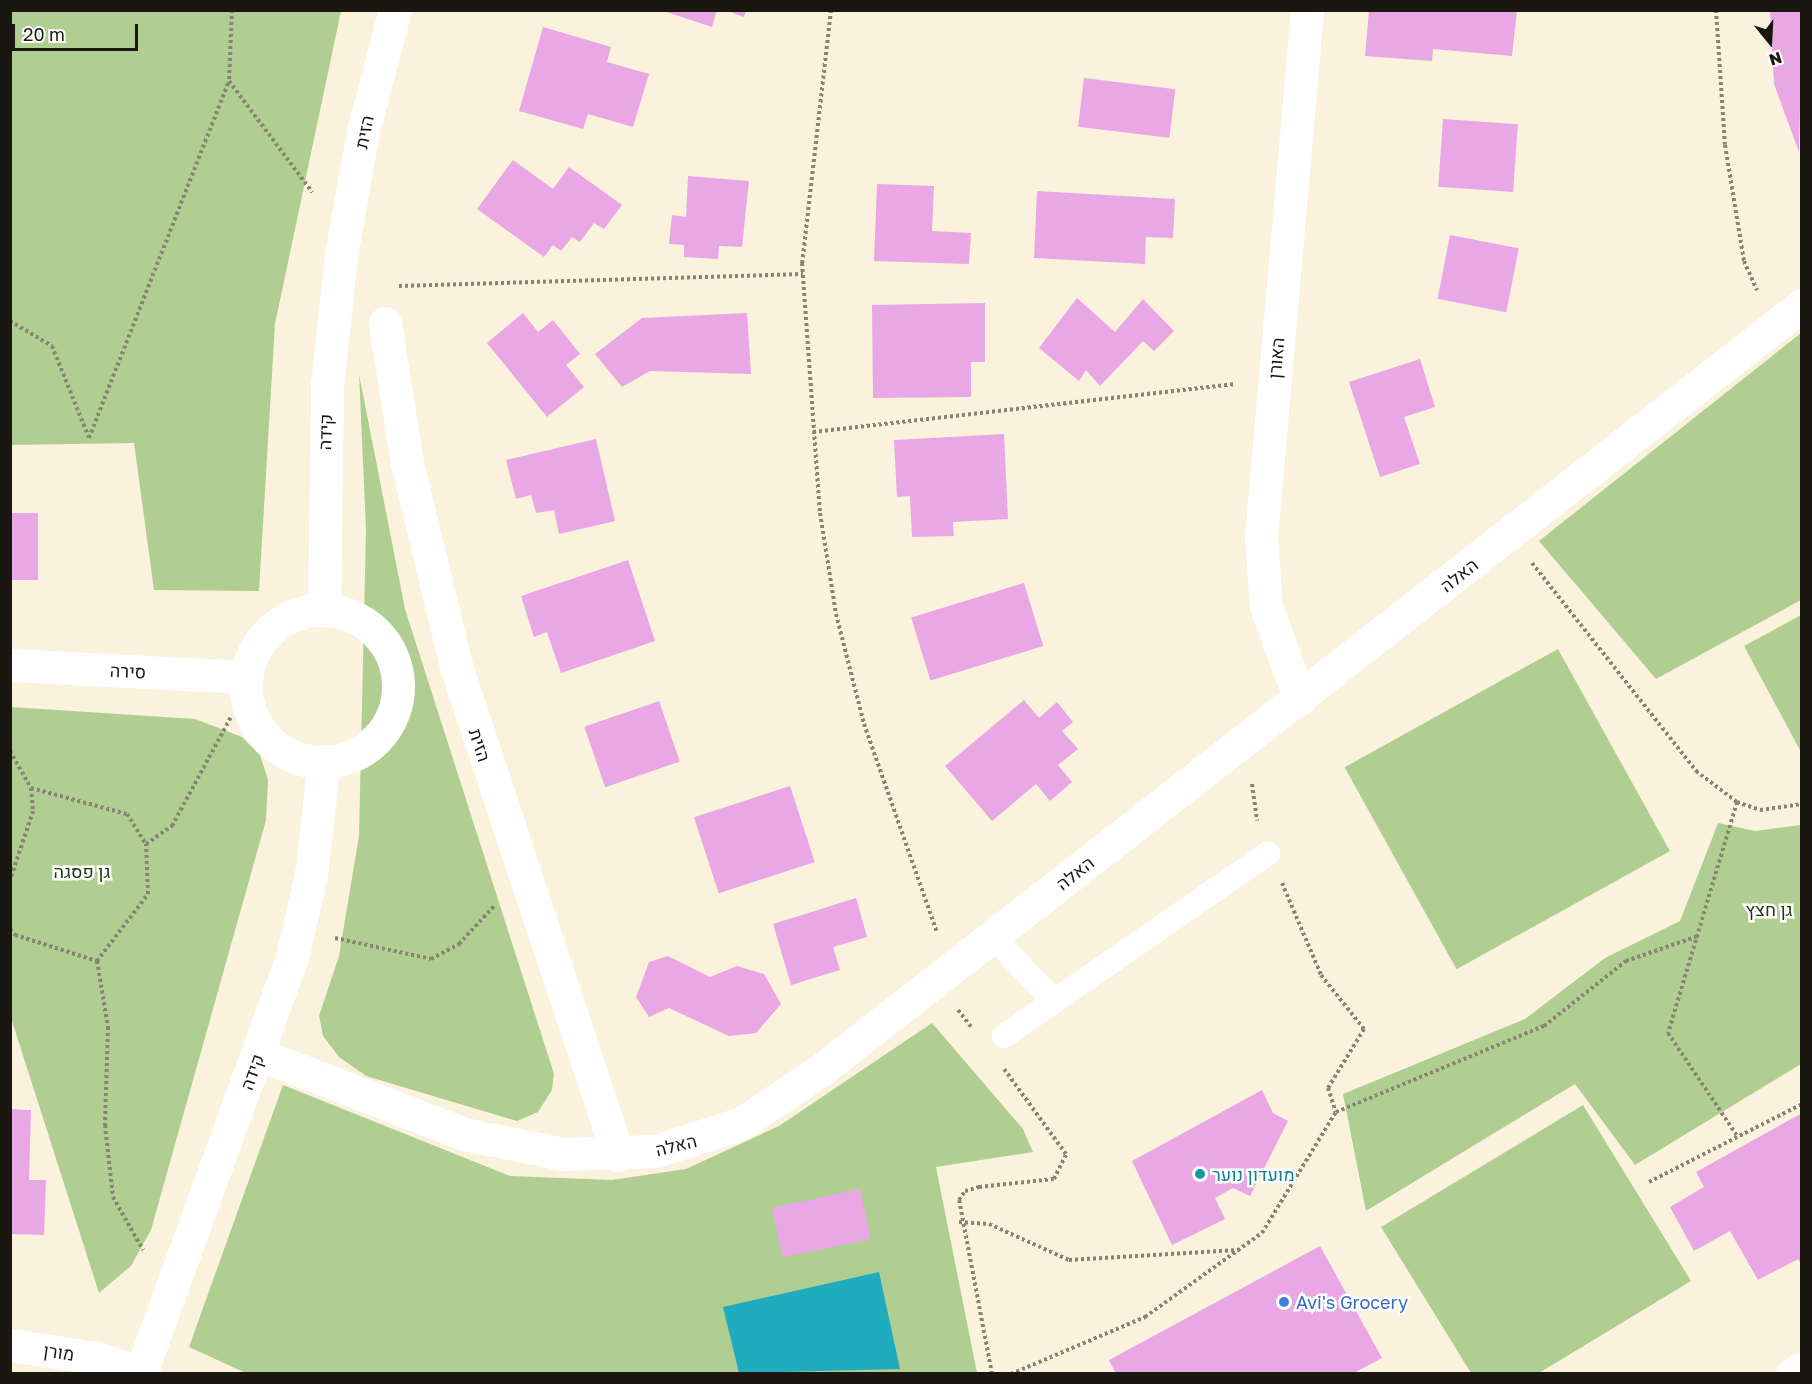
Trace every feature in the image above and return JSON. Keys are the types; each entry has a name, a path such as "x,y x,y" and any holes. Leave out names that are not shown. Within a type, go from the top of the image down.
{"street":[{"name":"הזית","path":"343,246 363,131 394,10"},
{"name":"האורן","path":"1300,699 1277,647 1262,585 1261,537 1306,10"},
{"name":"קידה","path":"324,610 327,386 343,246"},
{"name":"האלה","path":"258,1054 464,1134 563,1154 618,1155 689,1142 742,1123 782,1100 1510,536 1802,305"},
{"name":"הזית","path":"385,323 407,463 438,600 523,875 618,1155"},
{"path":"324,610 362,621 381,637 394,659 399,684 384,731 365,748 324,761 293,756 271,743 255,724 246,684 253,651 268,631 289,616 324,610"},
{"name":"סירה","path":"10,665 246,684"},
{"name":"קידה","path":"143,1373 258,1054 299,928 318,830 324,761"},
{"name":"מורן","path":"10,1345 97,1358 143,1373"},
{"path":"1792,1374 1802,1369"}],"lane":[{"path":"1004,1035 1268,853"},
{"path":"993,937 1054,1001"}],"path":[{"path":"10,321 52,346 89,438 229,81 232,10"},
{"path":"831,10 812,142 803,274 813,432 836,614 861,713 942,976 979,1037"},
{"path":"1716,10 1725,145 1744,261 1773,329"},
{"path":"229,81 343,246"},
{"path":"337,288 803,274"},
{"path":"813,432 1274,379"},
{"path":"1510,536 1696,771 1737,802 1760,810 1802,804"},
{"path":"146,844 172,826 246,684"},
{"path":"1240,746 1268,853 1321,975 1364,1029 1328,1088 1336,1112"},
{"path":"10,751 31,788 33,811 10,880"},
{"path":"31,788 127,814 146,844 148,894 97,961 108,1026 105,1125 113,1197 131,1236 174,1283"},
{"path":"1737,802 1668,1033 1738,1137"},
{"path":"299,928 431,959 459,944 523,875"},
{"path":"10,928 15,935 97,961"},
{"path":"1014,1373 1145,1317 1262,1233 1336,1112 1544,1026 1626,961 1698,936"},
{"path":"992,1374 959,1222 959,1200 965,1191 1054,1179 1064,1168 1066,1154 1060,1140 1001,1065"},
{"path":"1649,1182 1802,1104"},
{"path":"959,1222 989,1224 1069,1260 1238,1250"}],"green space":[{"path":"10,11 341,11 275,324 259,591 154,590 134,443 11,445"},
{"path":"1801,333 1801,600 1656,679 1539,541"},
{"path":"359,374 405,609 554,1074 552,1090 538,1112 517,1121 366,1076 339,1057 323,1036 319,1016 339,956 359,836 366,529"},
{"path":"1801,615 1801,752 1744,646"},
{"path":"1558,649 1670,851 1457,969 1345,767"},
{"name":"גן פסגה","path":"11,707 195,719 242,737 260,755 268,780 266,820 151,1230 131,1266 99,1293 11,1018"},
{"name":"גן חצץ","path":"1718,823 1755,831 1801,825 1801,1064 1635,1165 1575,1084 1366,1211 1343,1094 1525,1019 1605,958 1680,921"},
{"path":"932,1023 1023,1129 1033,1152 936,1167 977,1373 248,1374 189,1347 283,1085 510,1176 612,1180 686,1169 779,1126"},
{"path":"1583,1105 1691,1281 1539,1373 1471,1373 1381,1227"}],"water":[{"path":"879,1272 900,1369 739,1373 723,1307"}],"building":[{"path":"660,10 717,10 712,27"},
{"path":"725,10 746,10 744,17"},
{"path":"1369,10 1517,10 1512,56 1433,49 1432,61 1365,56"},
{"path":"1770,10 1802,10 1799,152 1774,84"},
{"path":"543,27 611,47 607,62 649,74 633,127 588,114 583,129 519,111"},
{"path":"1084,78 1175,89 1169,138 1078,127"},
{"path":"1443,119 1518,124 1513,192 1438,187"},
{"path":"513,160 553,189 569,167 622,205 604,229 594,223 580,242 572,237 561,251 553,245 544,257 477,209"},
{"path":"688,176 749,181 742,247 719,246 718,259 684,257 684,245 669,244 672,215 686,217"},
{"path":"877,184 934,186 932,231 971,233 969,264 874,261"},
{"path":"1037,191 1175,199 1173,238 1146,237 1145,264 1034,258"},
{"path":"1450,235 1519,248 1506,312 1438,299"},
{"path":"1077,298 1115,332 1143,299 1174,331 1154,351 1143,341 1100,386 1086,370 1079,381 1039,348"},
{"path":"985,303 985,362 971,362 971,397 873,398 872,305"},
{"path":"523,313 538,332 553,320 580,354 566,365 584,387 547,417 487,343"},
{"path":"747,313 751,374 650,371 622,387 595,354 642,318"},
{"path":"1420,359 1435,407 1404,417 1420,464 1380,477 1349,382"},
{"path":"1004,434 1008,519 953,522 954,536 912,537 910,496 897,497 894,440"},
{"path":"596,439 615,521 559,534 554,510 536,513 531,495 516,499 506,460"},
{"path":"10,513 38,513 38,580 10,580"},
{"path":"628,560 655,641 561,673 547,632 534,637 521,596"},
{"path":"1024,583 1043,646 930,681 911,617"},
{"path":"1024,700 1039,718 1057,702 1073,722 1062,731 1078,749 1058,765 1072,782 1050,801 1036,784 992,821 945,766"},
{"path":"659,701 680,762 605,787 584,727"},
{"path":"790,786 815,862 719,893 694,817"},
{"path":"856,898 867,937 833,947 840,970 791,985 773,924"},
{"path":"668,956 710,977 737,966 764,974 781,1004 756,1033 729,1036 669,1008 649,1017 636,997 649,962"},
{"name":"מועדון נוער","path":"1262,1090 1273,1113 1288,1121 1250,1196 1233,1188 1215,1198 1225,1219 1172,1245 1132,1161"},
{"path":"10,1109 31,1110 29,1180 46,1180 44,1235 10,1234"},
{"path":"1802,1113 1802,1265 1798,1259 1758,1280 1730,1231 1694,1251 1670,1207 1704,1187 1696,1172"},
{"path":"860,1189 871,1239 783,1258 772,1208"},
{"name":"Avi's Grocery","path":"1320,1246 1382,1358 1352,1374 1116,1374 1109,1360"}],"place":[{"name":"מועדון נוער","path":"1200,1174"},
{"name":"Avi's Grocery","path":"1284,1302"}]}
